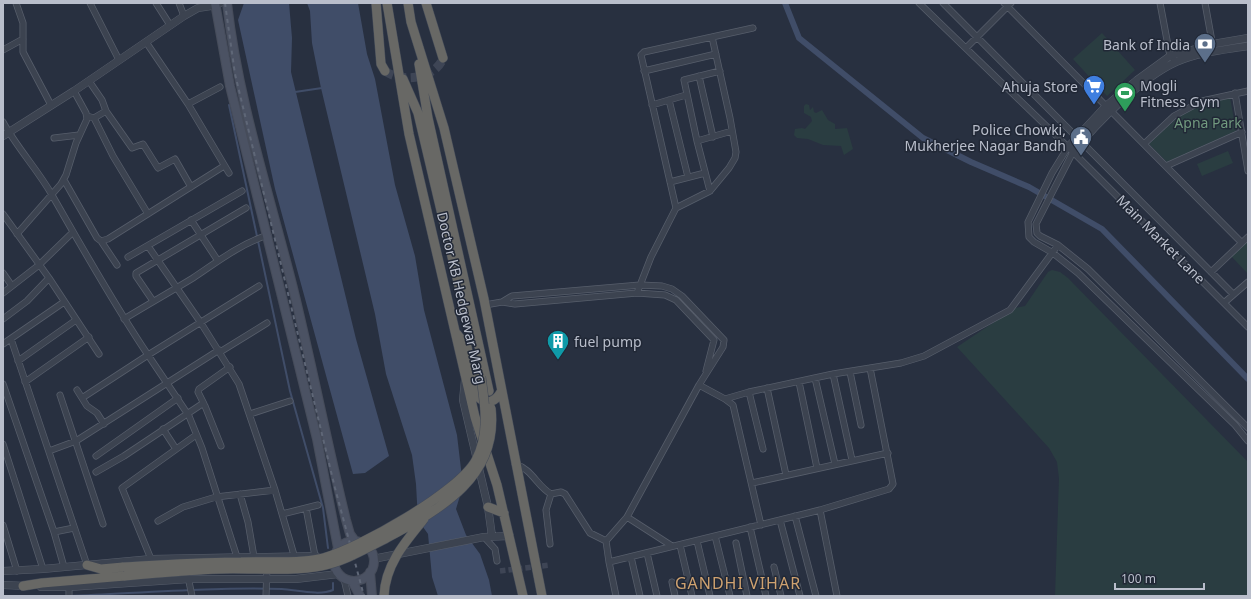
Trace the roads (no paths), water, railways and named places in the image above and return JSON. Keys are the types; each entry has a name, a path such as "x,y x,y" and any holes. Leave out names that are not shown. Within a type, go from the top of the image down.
{"highway":[{"path":"376,3 381,64 385,71"},
{"name":"Doctor KB Hedgewar Marg","path":"387,3 409,134 475,417 497,485 523,596"},
{"name":"Doctor KB Hedgewar Marg","path":"408,3 411,22 444,128 485,305 542,596"},
{"path":"426,3 443,58"},
{"path":"23,586 174,563 322,559 352,547 441,495 460,480 475,461 480,450 486,426 486,414 481,377 428,136 411,22"},
{"path":"87,565 124,571 222,569 283,570 322,566 353,555 428,515 456,495 477,470 486,455 492,422 489,391 428,136 397,65"},
{"path":"455,331 467,347 479,398 488,402 494,401 501,392"},
{"path":"488,507 504,513"},
{"path":"384,596 389,567 404,543 428,515"}],"main road":[{"path":"227,3 232,48 240,84 293,288 346,520 350,534 355,541"},
{"path":"217,4 230,86 261,238 317,439 337,550 334,559 334,567 360,596"},
{"path":"337,550 347,542 355,541 363,543 369,548 373,559 370,572 372,596"},
{"path":"345,578 360,580 370,572"}],"street":[{"path":"16,3 22,23 23,52 51,105"},
{"path":"90,3 119,60"},
{"path":"156,3 170,25"},
{"path":"179,3 184,16"},
{"name":"Main Market Lane","path":"919,3 1070,149 1225,302 1248,327"},
{"path":"943,3 1233,294"},
{"path":"1160,3 1170,56 1176,62"},
{"path":"1205,3 1214,51"},
{"path":"6,134 74,91 184,16 198,8 217,4"},
{"path":"966,48 1008,4 1106,106"},
{"path":"676,208 641,57 644,52 753,28"},
{"path":"637,293 652,257 676,208 710,191 733,164 735,158 732,131 712,37"},
{"path":"1248,38 1213,44 1170,56 1137,80 1106,106 1070,149 1050,178 1028,222 1028,234 1031,240 1053,253 1078,273 1235,425 1248,441"},
{"path":"3,50 23,39"},
{"path":"146,42 188,104 229,173"},
{"path":"1079,139 1112,112 1141,85 1176,62 1214,51 1248,46"},
{"path":"644,71 716,54"},
{"path":"710,191 686,95 684,80 720,71"},
{"path":"699,76 712,137"},
{"path":"89,81 102,100 106,111 132,148 143,144 158,168 175,159 191,187"},
{"path":"188,104 220,87"},
{"path":"74,91 87,116 94,118 106,111"},
{"path":"1144,144 1174,116 1202,101 1248,91"},
{"path":"1235,93 1248,171"},
{"path":"652,105 686,95"},
{"path":"669,100 688,177"},
{"path":"1112,112 1241,242"},
{"path":"17,234 64,180 87,116"},
{"path":"94,118 113,156 148,214"},
{"path":"3,122 6,134 52,195 72,233 124,319 187,412 236,557"},
{"path":"697,141 732,131"},
{"path":"1166,166 1242,132"},
{"path":"54,138 79,135"},
{"path":"1070,149 1057,182 1037,222 1037,233 1058,245 1088,270 1248,428"},
{"path":"101,241 148,214 224,166"},
{"path":"670,182 705,173"},
{"path":"64,180 97,238 101,241 117,265"},
{"path":"128,257 242,190"},
{"path":"153,301 135,275 138,271 246,208"},
{"path":"3,214 49,278 99,354"},
{"path":"192,220 218,261"},
{"path":"1028,222 1037,222"},
{"path":"3,293 39,265 72,233"},
{"path":"1211,272 1248,237"},
{"path":"124,319 218,261 261,238"},
{"path":"725,399 749,392 833,374 901,363 924,356 1001,316 1018,302 1058,245"},
{"path":"148,246 201,323 230,367 239,384 275,490 294,555"},
{"path":"3,274 12,286"},
{"path":"3,319 27,301 49,278"},
{"path":"1225,302 1248,282"},
{"path":"502,302 512,296 640,285 662,286 672,289 682,296 724,340 723,347 706,372 627,517 606,541 616,596"},
{"path":"82,398 259,286"},
{"path":"485,305 502,302 515,304 637,293 665,295 676,300 712,336 714,343 706,372"},
{"path":"3,344 64,302"},
{"path":"18,361 76,320"},
{"path":"49,451 76,441 166,382 267,323"},
{"path":"25,382 89,337"},
{"path":"11,339 87,565"},
{"path":"221,446 198,392 199,389 230,367"},
{"path":"609,562 820,510 891,488 893,484 888,453 870,368"},
{"path":"850,372 861,425"},
{"path":"465,373 463,400 488,507 492,536"},
{"path":"833,374 852,460"},
{"path":"815,378 835,464"},
{"path":"799,382 817,468"},
{"path":"3,384 54,532 64,567"},
{"path":"699,385 733,405 761,525"},
{"path":"767,388 786,475"},
{"path":"77,390 104,424"},
{"path":"749,392 763,449"},
{"path":"60,395 103,524"},
{"path":"96,456 178,398"},
{"path":"250,414 290,401"},
{"path":"96,472 124,456 187,412 201,404 204,404"},
{"path":"163,429 176,449"},
{"path":"151,559 122,488 196,435"},
{"path":"3,444 42,569"},
{"path":"752,483 888,453"},
{"path":"516,464 525,467 541,486 551,494 561,492 565,494 590,533 606,541"},
{"path":"158,521 183,507 216,497 275,490"},
{"path":"240,494 248,522 254,556"},
{"path":"550,544 546,510 551,494"},
{"path":"282,514 318,505"},
{"path":"306,508 315,556"},
{"path":"820,510 837,596"},
{"path":"795,516 816,596"},
{"path":"627,517 672,546"},
{"path":"780,520 800,596"},
{"path":"3,525 18,571"},
{"path":"750,527 766,596"},
{"path":"54,532 74,528"},
{"path":"373,559 420,551 484,536 510,536"},
{"path":"484,536 495,549 497,561"},
{"path":"715,536 730,596"},
{"path":"697,541 710,596"},
{"path":"736,543 747,596"},
{"path":"680,545 692,596"},
{"path":"3,571 18,571 151,559 294,555 315,556 337,550"},
{"path":"647,553 657,596"},
{"path":"266,594 267,556"},
{"path":"630,557 640,596"},
{"path":"186,558 190,588"},
{"path":"774,567 781,596"},
{"path":"3,584 69,592 190,588 296,579 345,578 348,596"},
{"path":"672,582 675,596"}],"water":[{"path":"244,3 289,3 292,38 291,72 356,339 389,456 365,473 353,474 275,189 238,20"},
{"path":"307,3 358,3 367,54 375,79 395,185 415,256 424,310 457,435 463,486 456,509 466,535 480,554 489,580 492,596 438,596 432,577 428,534 418,520 416,484 412,455 386,374 375,314 321,88 312,43 310,11"}],"waterway":[{"path":"785,3 799,38 923,138 971,162 1029,187 1102,229 1248,379"},
{"path":"295,92 322,88"},
{"path":"229,105 290,391 323,508 328,548"},
{"path":"70,596 229,589 282,589 321,593 333,590 333,583"}],"tunnel":[{"path":"385,71 392,75 409,78 426,75 433,71 443,58"},
{"path":"500,571 550,565"}],"railway":[{"path":"225,3 235,74 335,488 364,596"}],"place":[{"name":"Bank of India","path":"1205,64"},
{"name":"Ahuja Store","path":"1094,106"},
{"name":"Mogli Fitness Gym","path":"1125,112"},
{"name":"Police Chowki, Mukherjee Nagar Bandh","path":"1081,156"},
{"name":"fuel pump","path":"558,360"}],"district":[{"name":"GANDHI VIHAR","path":"738,583"}],"park label":[{"name":"Apna Park","path":"1208,122"}]}
